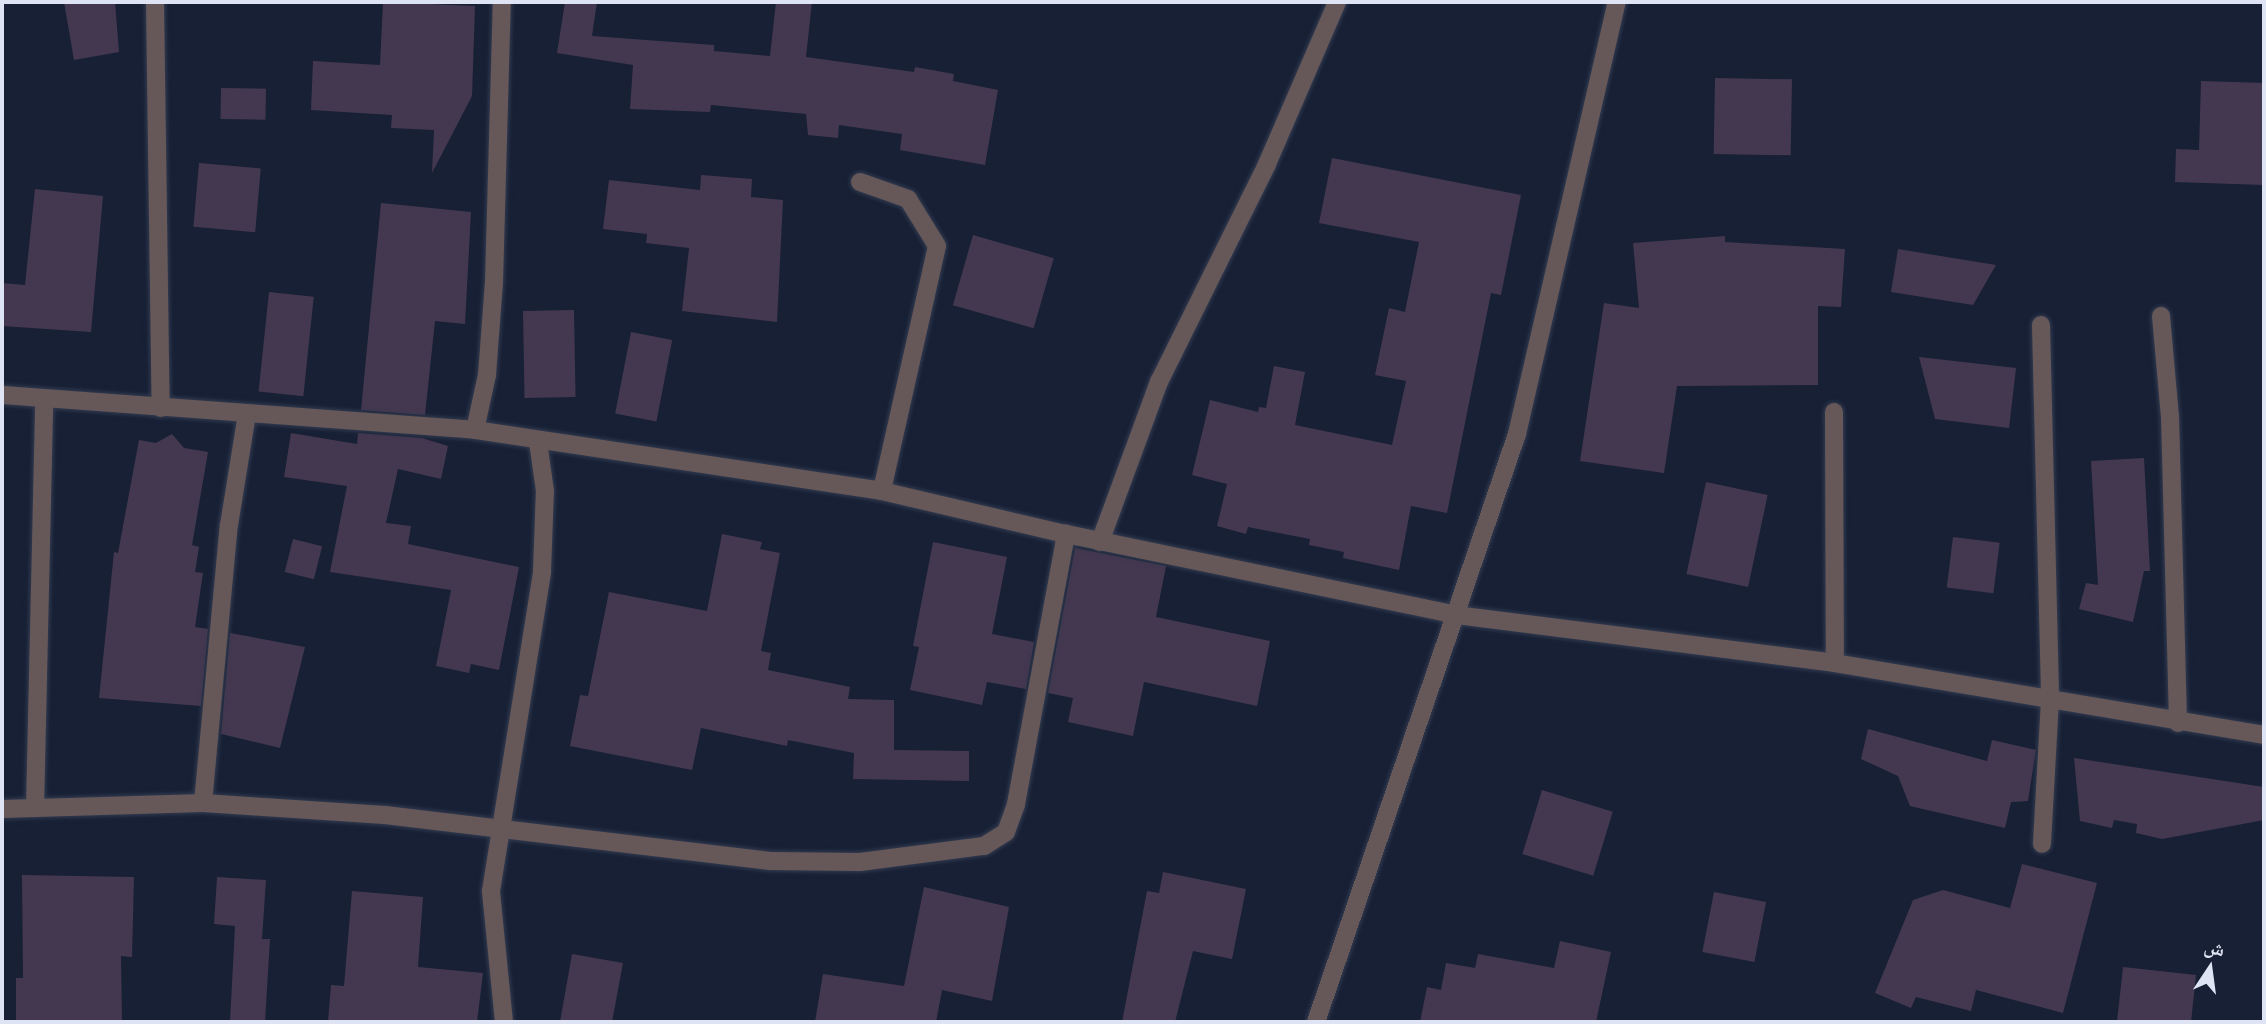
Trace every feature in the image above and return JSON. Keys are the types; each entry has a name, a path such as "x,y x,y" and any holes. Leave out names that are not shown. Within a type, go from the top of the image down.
{"street":[{"path":"155,2 161,408"},
{"path":"475,430 487,374 494,282 502,2"},
{"path":"1100,542 1159,382 1266,164 1337,2"},
{"path":"1316,1022 1513,447 1540,350 1617,2"},
{"path":"860,182 908,199 937,246 882,491"},
{"path":"2161,316 2170,416 2178,723"},
{"path":"2041,325 2050,700 2042,844"},
{"path":"2,395 475,430 538,442 882,491 1100,542 1456,615 1835,663 2178,723 2264,735"},
{"path":"35,808 44,399"},
{"path":"1834,412 1835,663"},
{"path":"203,803 229,525 247,414"},
{"path":"504,1022 491,891 542,571 545,491 538,442"},
{"path":"2,809 203,803 385,815 770,862 860,862 984,846 1006,832 1016,804 1066,534"}],"building":[{"path":"64,2 115,2 119,52 74,60"},
{"path":"383,2 475,6 472,96 432,173 434,130 391,128 392,115 311,110 313,61 380,65"},
{"path":"565,2 597,2 592,36 714,45 714,51 770,56 776,2 812,2 806,57 914,72 915,67 954,74 953,81 998,90 985,165 900,150 902,134 839,125 838,138 808,135 806,114 711,105 710,112 630,109 633,65 557,53"},
{"path":"1715,78 1792,79 1791,155 1714,154"},
{"path":"2201,81 2264,83 2264,185 2175,182 2176,149 2199,150"},
{"path":"221,88 266,89 265,120 220,119"},
{"path":"1332,158 1521,195 1501,295 1491,293 1447,513 1411,506 1399,570 1343,558 1344,552 1309,545 1310,539 1248,527 1246,534 1217,526 1227,484 1192,475 1210,400 1258,412 1259,407 1266,408 1274,366 1305,372 1295,425 1392,445 1406,381 1375,375 1389,308 1405,312 1419,242 1319,223"},
{"path":"199,163 261,168 255,232 193,227"},
{"path":"701,175 752,179 751,197 783,200 777,322 682,311 689,248 646,243 647,234 603,229 609,180 700,190"},
{"path":"35,189 103,196 91,332 2,326 2,283 25,285"},
{"path":"381,203 471,212 465,324 435,321 425,415 361,410"},
{"path":"973,235 1054,258 1034,328 953,305"},
{"path":"1725,236 1725,242 1845,249 1841,307 1818,306 1818,385 1677,386 1664,473 1580,461 1604,303 1639,308 1633,243"},
{"path":"1898,249 1996,265 1973,305 1891,292"},
{"path":"269,292 314,297 303,396 259,391"},
{"path":"574,310 576,397 525,398 523,311"},
{"path":"631,332 672,340 656,421 615,413"},
{"path":"1919,357 2016,368 2009,428 1935,419"},
{"path":"291,433 357,444 358,433 422,438 448,446 441,479 398,469 386,523 411,526 408,544 519,567 499,670 471,664 469,673 436,666 451,590 330,572 347,486 284,477"},
{"path":"172,434 184,448 208,452 192,545 199,547 195,572 203,573 195,627 208,629 201,706 99,698 114,552 118,553 139,440 156,443"},
{"path":"2144,458 2150,571 2144,571 2133,622 2079,609 2086,583 2098,585 2091,461"},
{"path":"1706,482 1768,495 1748,587 1686,574"},
{"path":"722,534 762,542 760,549 780,553 761,651 771,653 768,670 850,687 848,699 894,700 894,750 969,751 969,781 853,779 854,753 788,740 787,746 701,728 692,770 570,746 580,695 588,696 609,592 707,611"},
{"path":"1953,537 2000,543 1993,593 1947,588"},
{"path":"293,539 322,546 314,579 285,572"},
{"path":"933,542 1007,557 992,634 1034,642 1026,689 987,682 982,705 910,690 919,647 913,646"},
{"path":"1075,548 1166,566 1156,617 1270,641 1257,706 1144,682 1133,736 1068,722 1073,698 1048,693"},
{"path":"230,633 305,647 280,748 221,734"},
{"path":"1868,729 1987,761 1992,740 2036,750 2028,801 2011,802 2005,828 1910,806 1898,776 1861,759"},
{"path":"2074,758 2264,787 2264,820 2162,839 2136,833 2137,824 2114,820 2112,828 2080,821"},
{"path":"1542,790 1613,812 1593,876 1522,854"},
{"path":"2022,864 2097,883 2063,1013 1976,990 1971,1011 1916,997 1911,1008 1875,993 1913,900 1943,890 2010,908"},
{"path":"1163,872 1246,889 1232,959 1193,951 1175,1022 1122,1022 1147,891 1159,893"},
{"path":"22,875 134,877 132,957 121,956 122,1022 16,1022 16,978 23,978"},
{"path":"217,877 266,880 262,939 270,939 265,1022 230,1022 235,926 214,924"},
{"path":"924,887 1009,907 992,1001 942,990 936,1022 815,1022 823,974 904,986"},
{"path":"352,891 423,897 418,967 483,973 477,1022 328,1022 331,985 344,986"},
{"path":"1714,892 1766,902 1754,962 1702,952"},
{"path":"1560,941 1611,952 1596,1022 1420,1022 1427,987 1441,990 1446,963 1475,968 1478,954 1554,968"},
{"path":"572,954 623,963 612,1022 560,1022"},
{"path":"2123,967 2196,975 2191,1022 2117,1022"}]}
